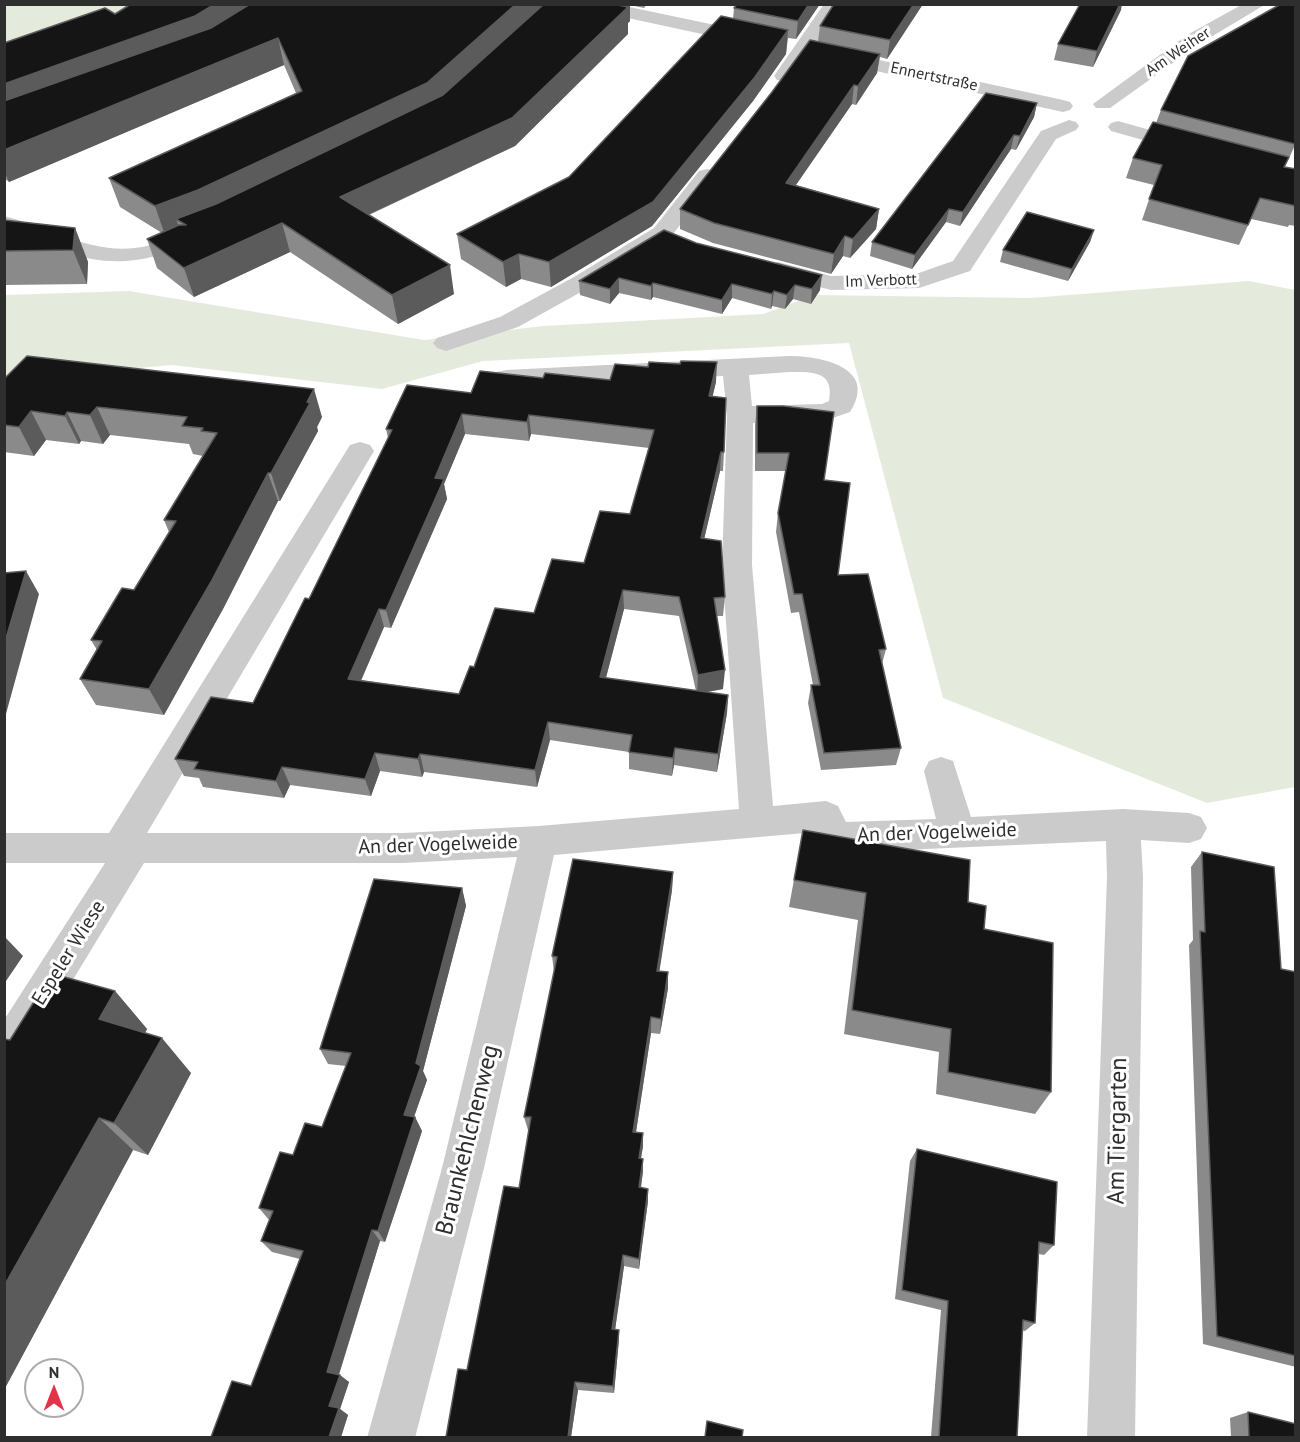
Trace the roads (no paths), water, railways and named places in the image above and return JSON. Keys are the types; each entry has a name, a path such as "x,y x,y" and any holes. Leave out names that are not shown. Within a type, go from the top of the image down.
{"street":[{"name":"Ennertstraße","path":"586,4 804,50 1078,124"},
{"path":"769,97 804,50 833,4"},
{"name":"Am Weiher","path":"1103,104 1194,39 1257,4"},
{"path":"1118,127 1122,117 1112,108 1085,101 1078,124 1118,127 1203,150"},
{"name":"Im Verbott","path":"762,265 831,282 919,281 962,266 1048,135 1078,124"},
{"path":"446,343 509,322 582,282 673,237 719,160"},
{"path":"4,223 89,252 119,256 146,253 216,226"},
{"path":"506,378 815,365 829,369 840,378 844,392 841,406 824,412 740,415"},
{"path":"735,368 740,415 737,565 757,821"},
{"path":"125,850 360,451"},
{"path":"941,771 957,832"},
{"name":"An der Vogelweide","path":"4,849 403,848 538,841 826,816 836,838 1109,825"},
{"path":"1109,825 1189,828"},
{"name":"Am Tiergarten","path":"1109,825 1125,877 1111,1437"},
{"name":"Braunkehlchenweg","path":"391,1437 463,1168 538,841"},
{"name":"Espeler Wiese","path":"4,1056 125,850"}]}
